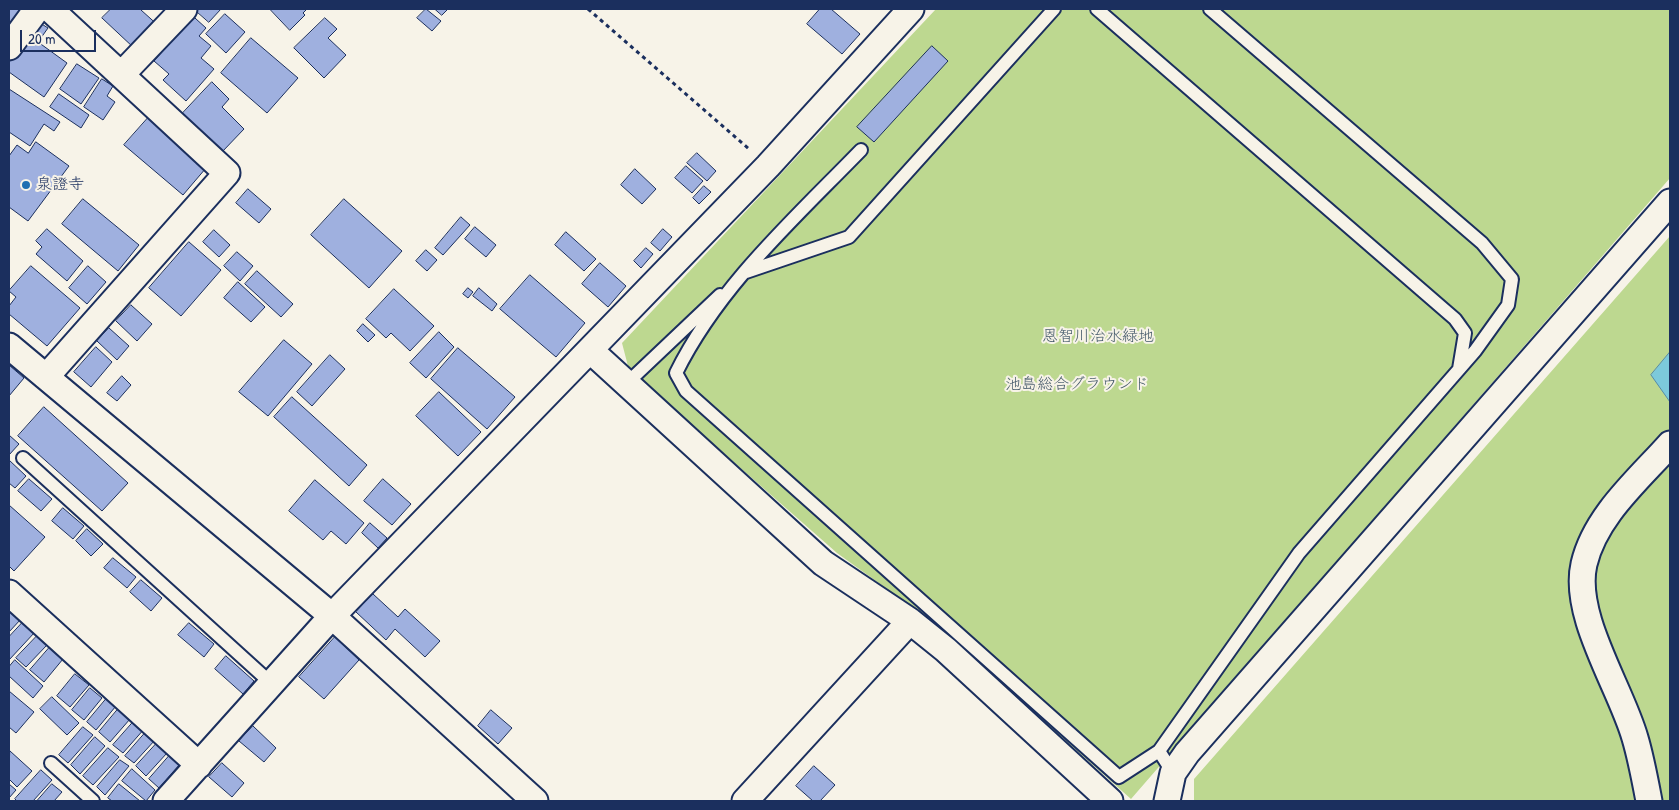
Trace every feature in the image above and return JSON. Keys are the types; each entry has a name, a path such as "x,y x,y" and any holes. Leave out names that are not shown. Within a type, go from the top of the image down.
{"street":[{"path":"9,47 37,9"},
{"path":"46,377 227,173 50,9"},
{"path":"121,75 184,9"},
{"path":"166,801 332,616 768,166 911,9"},
{"path":"1167,801 1173,773 1187,753 1670,202"},
{"path":"9,346 332,616 535,801"},
{"path":"590,350 626,385 823,563 910,621 946,650 1110,801"},
{"path":"1649,801 1635,737 1590,624 1583,588 1584,564 1596,537 1612,510 1670,444"},
{"path":"9,593 199,765"},
{"path":"745,801 910,621"}],"lane":[{"path":"1054,9 849,237 742,274 687,351 676,373 686,391 1119,777 1159,751 1299,553 1459,369 1508,305 1512,279 1482,243 1210,9"},
{"path":"1097,9 1456,319 1465,333 1459,369"},
{"path":"626,385 742,274 861,150"},
{"path":"23,458 272,684"},
{"path":"1159,751 1173,773"},
{"path":"51,763 93,801"}],"path":[{"path":"588,9 768,166"}],"green space":[{"name":"恩智川治水緑地","path":"936,9 1670,9 1670,178 1131,799 930,620 837,553 629,370 622,343"},
{"path":"1670,236 1670,801 1194,801 1194,779"}],"water":[{"path":"1670,352 1670,402 1651,375"}],"building":[{"path":"9,9 26,9 13,28 9,25"},
{"path":"111,9 142,9 161,28 134,48 102,18"},
{"path":"185,9 206,28 199,36 211,46 201,58 214,69 186,101 163,80 169,74 154,61 168,45 160,38"},
{"path":"194,9 221,9 209,22"},
{"path":"270,9 307,9 303,13 305,15 290,30"},
{"path":"426,9 441,21 432,31 417,18"},
{"path":"435,9 448,9 442,15"},
{"path":"820,9 831,9 860,34 842,54 807,24"},
{"path":"225,14 245,32 226,53 206,34"},
{"path":"325,18 337,29 328,38 346,55 324,78 294,48"},
{"path":"37,21 48,28 38,42 67,63 44,97 9,72 9,62"},
{"path":"251,38 298,78 267,113 221,73"},
{"path":"932,46 948,61 874,142 857,127"},
{"path":"77,64 99,78 81,104 60,89"},
{"path":"102,79 113,86 107,96 115,102 103,120 84,107"},
{"path":"212,82 229,99 222,107 244,129 222,152 182,114"},
{"path":"9,89 60,122 54,131 44,124 30,146 9,132"},
{"path":"59,94 89,115 81,128 50,107"},
{"path":"148,118 206,168 183,195 124,145"},
{"path":"36,142 69,166 28,221 9,207 9,156 17,145 28,153"},
{"path":"697,153 716,171 707,181 687,163"},
{"path":"686,166 703,181 692,193 675,178"},
{"path":"635,169 656,189 642,204 621,185"},
{"path":"704,186 711,192 699,204 693,198"},
{"path":"248,189 271,209 259,223 236,203"},
{"path":"83,199 139,245 118,271 62,224"},
{"path":"344,199 402,251 369,288 311,235"},
{"path":"461,217 470,225 443,255 435,248"},
{"path":"475,227 496,245 486,257 465,239"},
{"path":"47,229 83,261 67,281 36,254 42,247 36,241"},
{"path":"663,229 672,237 660,251 651,243"},
{"path":"214,230 230,245 219,257 203,242"},
{"path":"566,232 596,259 584,271 555,245"},
{"path":"189,242 221,270 181,316 149,288"},
{"path":"646,248 653,254 641,268 634,261"},
{"path":"426,250 437,260 427,271 416,261"},
{"path":"237,252 253,266 240,281 224,266"},
{"path":"600,263 626,286 608,307 582,284"},
{"path":"31,266 80,308 47,346 9,314 9,306 16,297 9,291"},
{"path":"88,266 106,282 87,304 69,288"},
{"path":"257,271 293,304 281,317 245,284"},
{"path":"530,275 585,323 556,357 500,309"},
{"path":"238,282 265,307 251,322 224,298"},
{"path":"468,288 473,292 468,298 463,294"},
{"path":"479,288 497,304 492,311 473,296"},
{"path":"394,289 434,326 410,351 391,333 386,338 366,319"},
{"path":"131,305 152,324 137,341 116,321"},
{"path":"363,324 375,335 368,342 357,331"},
{"path":"109,328 129,346 117,360 97,341"},
{"path":"439,332 454,347 426,378 410,363"},
{"path":"284,340 312,364 268,416 239,392"},
{"path":"96,347 112,362 91,387 74,372"},
{"path":"458,348 515,397 487,429 431,379"},
{"path":"330,355 345,369 312,406 297,392"},
{"path":"9,365 24,378 9,396"},
{"path":"122,376 131,385 117,401 107,393"},
{"path":"439,392 481,432 458,456 416,416"},
{"path":"292,397 367,465 349,486 274,417"},
{"path":"44,407 128,483 102,511 18,436"},
{"path":"9,435 19,444 9,455"},
{"path":"9,460 26,476 15,488 9,483"},
{"path":"29,479 52,499 41,511 18,491"},
{"path":"383,479 411,504 392,525 364,501"},
{"path":"315,480 364,523 346,544 331,531 323,540 289,511"},
{"path":"9,505 45,537 14,571 9,566"},
{"path":"63,508 84,526 73,539 52,521"},
{"path":"370,523 387,538 378,548 362,533"},
{"path":"87,529 103,544 91,556 76,541"},
{"path":"113,558 136,577 127,588 104,568"},
{"path":"141,580 162,598 151,611 130,592"},
{"path":"373,594 398,617 405,609 440,641 425,657 395,629 386,640 356,612"},
{"path":"9,608 21,619 9,632"},
{"path":"24,621 35,632 9,660 9,637"},
{"path":"189,623 214,644 204,657 178,635"},
{"path":"37,636 47,645 26,667 16,658"},
{"path":"335,637 359,660 324,699 299,677"},
{"path":"50,647 63,659 44,682 30,670"},
{"path":"226,656 254,681 243,694 215,669"},
{"path":"15,660 43,686 33,698 9,676 9,667"},
{"path":"75,674 89,685 70,707 57,696"},
{"path":"90,688 102,698 84,720 72,710"},
{"path":"9,691 34,712 16,733 9,727"},
{"path":"52,697 79,723 67,735 40,709"},
{"path":"107,698 116,706 96,730 87,722"},
{"path":"119,708 130,719 110,742 99,732"},
{"path":"491,710 512,728 498,744 478,726"},
{"path":"135,720 145,728 123,753 113,745"},
{"path":"253,726 276,748 264,762 239,741"},
{"path":"83,727 93,735 68,763 59,755"},
{"path":"146,732 155,740 134,763 125,756"},
{"path":"95,737 105,746 80,774 71,765"},
{"path":"157,743 167,753 146,776 136,766"},
{"path":"108,748 119,757 93,785 83,776"},
{"path":"10,751 32,771 17,787 9,779"},
{"path":"170,755 180,764 159,788 149,779"},
{"path":"120,760 129,766 105,795 97,787"},
{"path":"222,763 244,783 232,797 209,777"},
{"path":"814,766 835,785 820,801 813,801 796,786"},
{"path":"132,769 155,790 146,801 122,781"},
{"path":"41,770 52,780 33,801 17,801 15,799"},
{"path":"9,784 16,790 9,798"},
{"path":"52,784 62,792 54,801 37,801"},
{"path":"119,784 140,801 112,801 108,798"}],"place":[{"name":"泉證寺","path":"26,185"}],"park label":[{"name":"池島総合グラウンド","path":"1077,385"}]}
